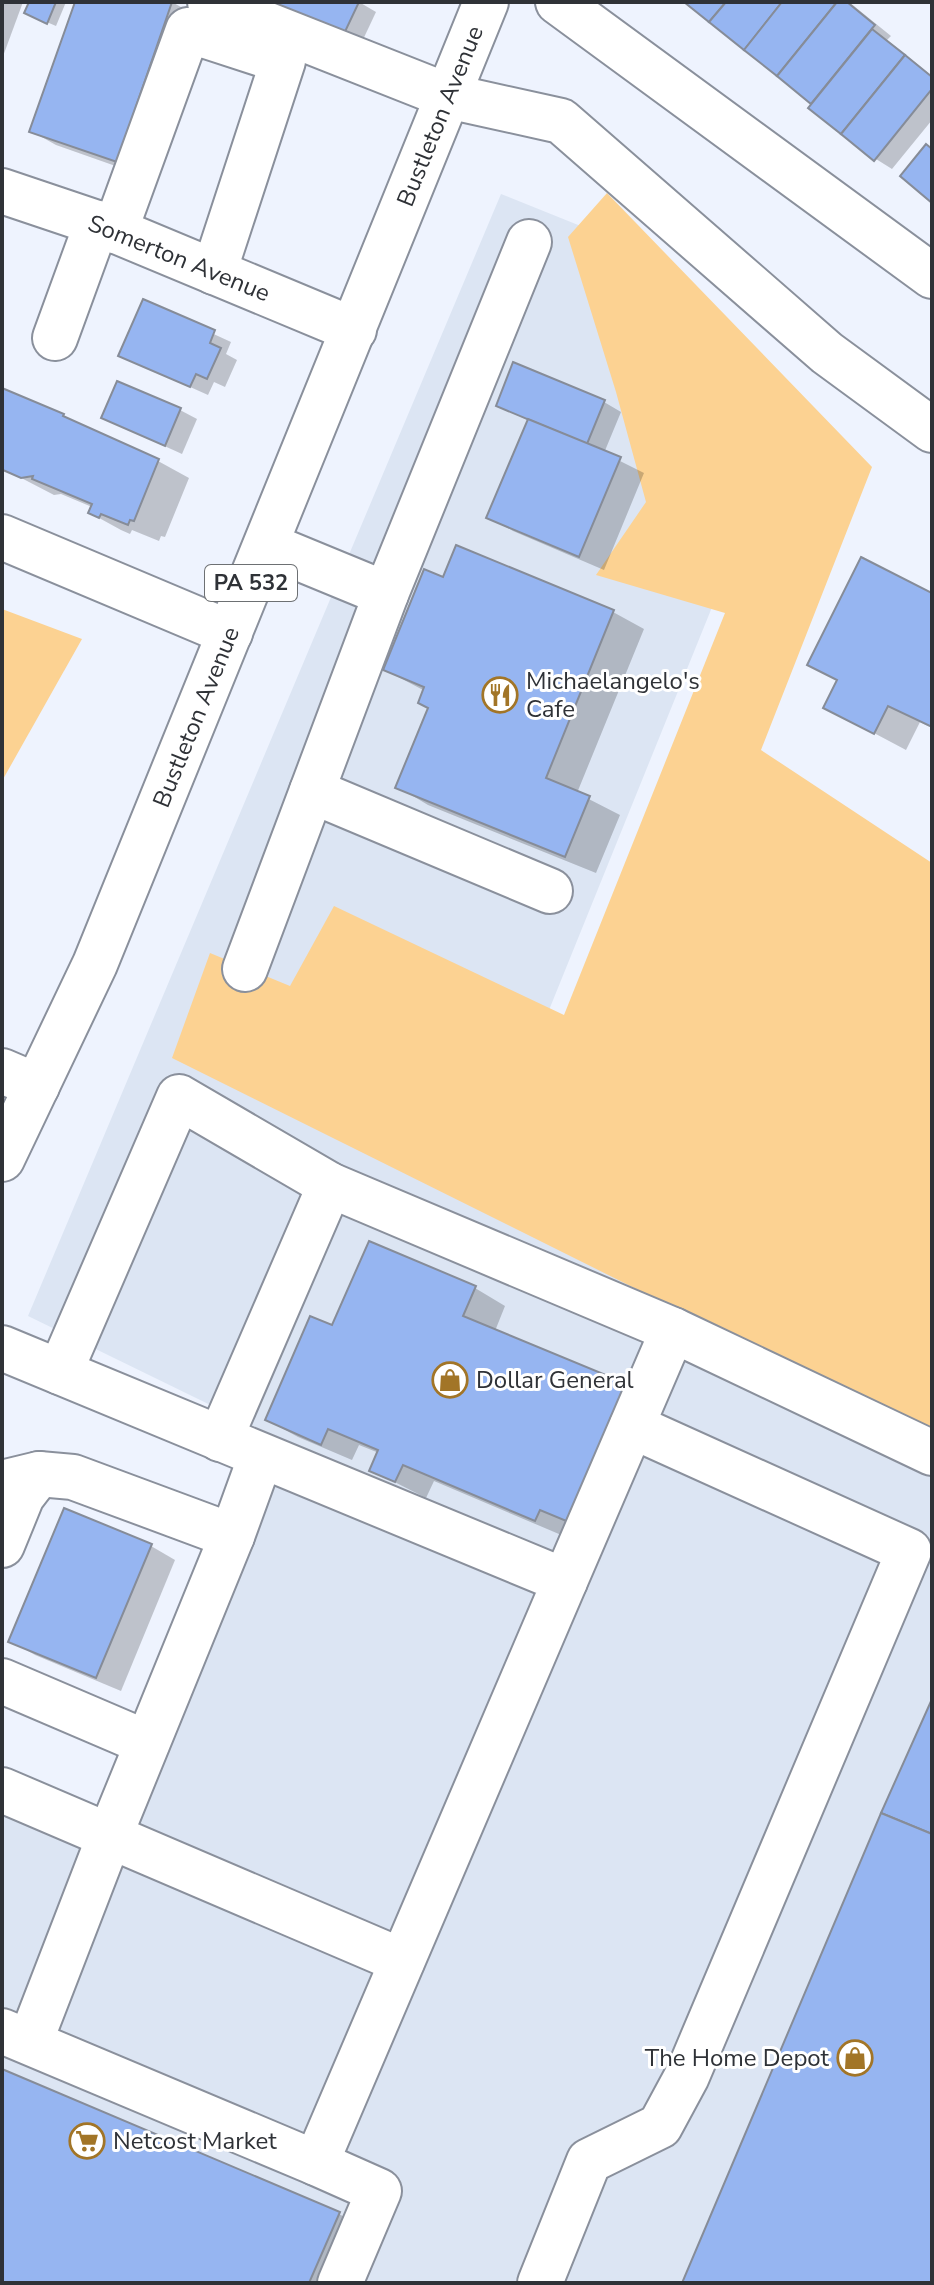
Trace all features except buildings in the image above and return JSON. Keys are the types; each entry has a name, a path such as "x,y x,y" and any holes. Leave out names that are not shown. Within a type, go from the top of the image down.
{"main road":[{"path":"210,2 448,96 561,121 827,353 932,430"},
{"name":"Bustleton Avenue","path":"2,1159 20,1078 95,964 486,2"},
{"path":"558,2 932,276"},
{"path":"55,338 106,227 188,30 283,61 214,272"},
{"name":"Somerton Avenue","path":"2,191 106,227 354,330"},
{"path":"245,969 386,594 529,242"},
{"path":"2,537 230,633"},
{"path":"267,545 386,594"},
{"path":"312,791 550,891"},
{"path":"60,1372 179,1097 330,1185 673,1330 932,1453"},
{"path":"220,1439 330,1185"},
{"path":"316,2163 673,1330"},
{"path":"2,1348 565,1581"},
{"path":"540,2283 589,2161 660,2126 687,2076 921,1557 632,1426"},
{"path":"261,1456 232,1536 110,1835 16,2036 379,2191 340,2283"},
{"path":"2,1545 22,1496 20,1478 73,1477 232,1536"},
{"path":"2,1681 147,1743"},
{"path":"3,1792 402,1961"}],"shaded area":[{"path":"607,193 872,467 761,750 932,863 932,1436 172,1058 210,953 290,986 334,906 564,1015 725,613 596,575 646,502 568,237"},
{"path":"501,194 603,235 723,580 477,1188 932,1421 932,2283 2,2283 2,1807 115,1855 278,1438 28,1316"},
{"path":"2,609 82,639 2,781"}],"place":[{"name":"Michaelangelo's Cafe","path":"500,695"},
{"name":"Dollar General","path":"450,1380"},
{"name":"The Home Depot","path":"855,2058"},
{"name":"Netcost Market","path":"87,2141"}]}
